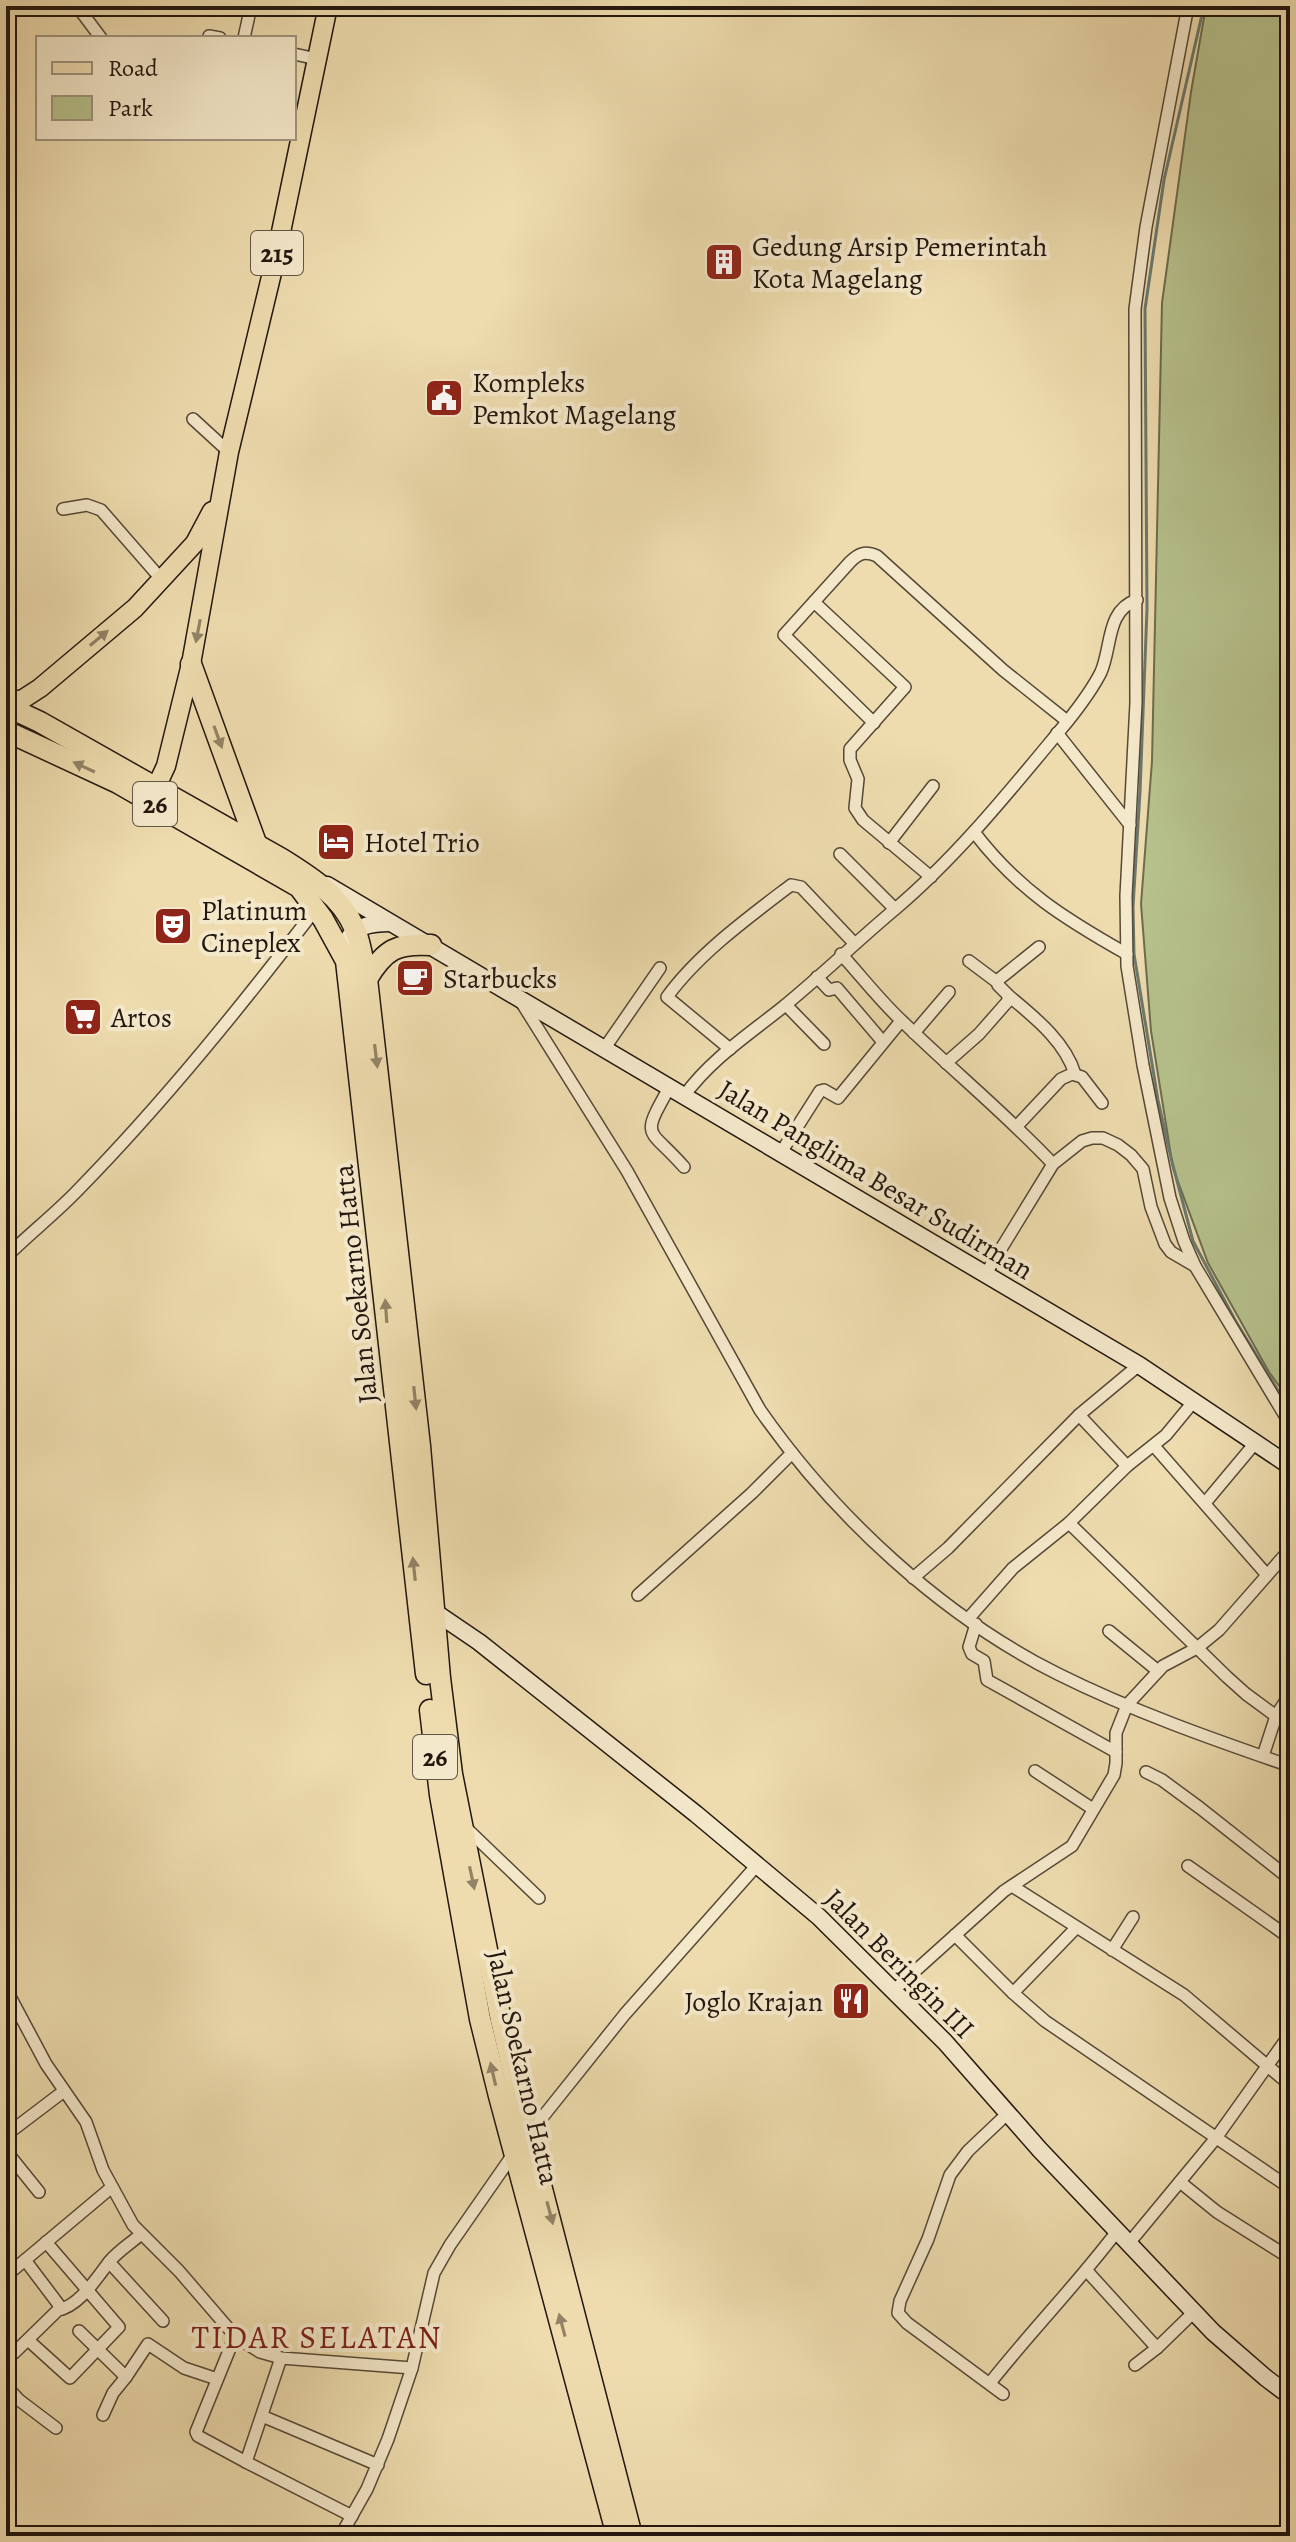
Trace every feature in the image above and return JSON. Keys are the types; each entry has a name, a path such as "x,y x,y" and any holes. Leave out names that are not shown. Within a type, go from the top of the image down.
{"highway":[{"path":"191,664 256,843"},
{"name":"26","path":"12,708 305,882"},
{"name":"26","path":"6,731 153,794 256,843 345,910 356,932 367,979"},
{"name":"26","path":"326,898 346,961"},
{"path":"367,979 379,961 396,948 408,944 431,945"},
{"name":"Jalan Soekarno Hatta","path":"346,961 420,1446 434,1749 453,1873 480,2019 617,2536"},
{"name":"Jalan Soekarno Hatta","path":"367,979 385,1221"},
{"name":"Jalan Soekarno Hatta","path":"426,1606 462,1825 501,2020 632,2536"}],"main road":[{"name":"215","path":"153,794 166,766 191,664 229,452 276,256 327,6"},
{"name":"215","path":"12,708 29,701 40,688 135,608 195,543 220,498"},
{"path":"168,574 192,565 208,577"},
{"path":"12,708 24,730 42,747"},
{"path":"326,898 390,923"},
{"path":"345,910 390,923"},
{"path":"346,961 348,938 369,925 390,923"},
{"name":"Jalan Panglima Besar Sudirman","path":"390,923 1139,1365 1290,1466"},
{"name":"Jalan Beringin III","path":"426,1606 491,1652 758,1864 839,1936 945,2042 1007,2114 1194,2312 1239,2356 1290,2396"}],"street":[{"path":"77,6 100,36"},
{"path":"244,36 251,6"},
{"path":"663,6 669,9 692,6"},
{"path":"1188,6 1146,227 1135,309 1136,703 1126,896 1127,954 1143,1065 1165,1174 1184,1241 1195,1266 1290,1424"},
{"path":"296,54 317,59"},
{"path":"193,419 229,452"},
{"path":"63,509 87,505 101,510 168,574"},
{"path":"874,723 784,635 855,558 868,552 877,556 1003,670 1067,721"},
{"path":"684,1167 654,1137 650,1128 651,1119 676,1092 786,1005 895,909 974,832 1092,688 1102,670 1117,613 1126,603 1137,600"},
{"path":"814,602 905,687 850,749 850,760 858,779 855,808 859,816 931,877"},
{"path":"1057,733 1130,825"},
{"path":"889,843 933,786"},
{"path":"974,832 1035,897 1059,915 1127,954"},
{"path":"840,854 895,909"},
{"path":"730,1049 667,997 743,922 796,884 854,943"},
{"path":"6,1257 75,1193 135,1129 239,1007 326,898"},
{"path":"997,982 1039,947"},
{"path":"841,954 901,1021 1017,1126 1053,1164"},
{"path":"969,961 997,982 1057,1041 1075,1074"},
{"path":"604,1049 660,968"},
{"path":"817,977 829,990 838,988 883,1042"},
{"path":"914,1033 949,992"},
{"path":"517,996 627,1171 760,1410 792,1453 874,1541 913,1578 972,1621 1058,1674 1127,1705 1290,1766"},
{"path":"946,1063 979,1034 1009,996"},
{"path":"786,1005 824,1044"},
{"path":"780,1154 820,1091 838,1098 901,1021"},
{"path":"1017,1126 1061,1079 1075,1074 1082,1077 1102,1103"},
{"path":"985,1275 1053,1164 1082,1141 1103,1138 1131,1155 1143,1169 1151,1207 1165,1244 1171,1252 1195,1266"},
{"path":"913,1578 948,1548 1079,1415 1139,1365"},
{"path":"1116,1752 987,1680 985,1663 972,1654 969,1647 972,1621 1013,1568 1069,1523 1127,1466 1154,1446 1194,1401"},
{"path":"1079,1415 1127,1466"},
{"path":"1205,1503 1256,1442"},
{"path":"1154,1446 1267,1575"},
{"path":"638,1595 792,1453"},
{"path":"1069,1523 1246,1694 1276,1716"},
{"path":"894,1990 1012,1886 1068,1850 1077,1840 1114,1775 1117,1725 1127,1705 1158,1671 1197,1648 1219,1630 1290,1549"},
{"path":"1109,1631 1158,1671"},
{"path":"1263,1756 1276,1716 1290,1694"},
{"path":"1035,1771 1093,1809"},
{"path":"1146,1772 1162,1780 1290,1879"},
{"path":"462,1825 539,1898"},
{"path":"528,2135 625,2014 758,1864"},
{"path":"1188,1866 1290,1938"},
{"path":"1012,1886 1184,1995 1290,2085"},
{"path":"1112,1950 1133,1917"},
{"path":"1013,1993 1076,1928"},
{"path":"955,1935 1013,1993 1067,2038 1290,2188"},
{"path":"6,1989 29,2035 86,2122 103,2170 140,2235 179,2271 235,2336 260,2352 281,2358 412,2368"},
{"path":"990,2383 1087,2271 1180,2182 1216,2138 1290,2034"},
{"path":"6,2135 64,2091"},
{"path":"1003,2394 907,2323 900,2317 898,2308 928,2239 950,2175 968,2151 1007,2114"},
{"path":"6,2151 39,2192"},
{"path":"338,2536 378,2465 412,2368 427,2296 441,2259 514,2153"},
{"path":"1180,2182 1217,2212 1290,2258"},
{"path":"7,2274 112,2187"},
{"path":"6,2357 58,2310 87,2290 109,2262 140,2235"},
{"path":"28,2340 67,2378 74,2377 119,2327 46,2242"},
{"path":"25,2260 62,2309"},
{"path":"109,2262 163,2321"},
{"path":"1087,2271 1157,2348"},
{"path":"1135,2365 1194,2312"},
{"path":"79,2331 126,2377"},
{"path":"235,2336 196,2433 352,2516"},
{"path":"103,2415 113,2393 135,2367 147,2344 184,2368 217,2379"},
{"path":"246,2462 281,2358"},
{"path":"6,2386 56,2428"},
{"path":"262,2416 378,2465"}],"green space":[{"path":"1206,6 1290,6 1290,1401 1269,1372 1208,1263 1173,1168 1151,1031 1141,904 1152,761 1162,303"}],"waterway":[{"path":"1204,6 1164,180 1145,309 1147,609 1133,907 1134,954 1158,1100 1193,1241 1235,1320 1290,1410"}],"place":[{"name":"Gedung Arsip Pemerintah Kota Magelang","path":"724,262"},
{"name":"Kompleks Pemkot Magelang","path":"444,398"},
{"name":"Hotel Trio","path":"336,842"},
{"name":"Platinum Cineplex","path":"173,926"},
{"name":"Starbucks","path":"415,978"},
{"name":"Artos","path":"83,1017"},
{"name":"Joglo Krajan","path":"851,2001"}],"district":[{"name":"TIDAR SELATAN","path":"317,2337"}]}
